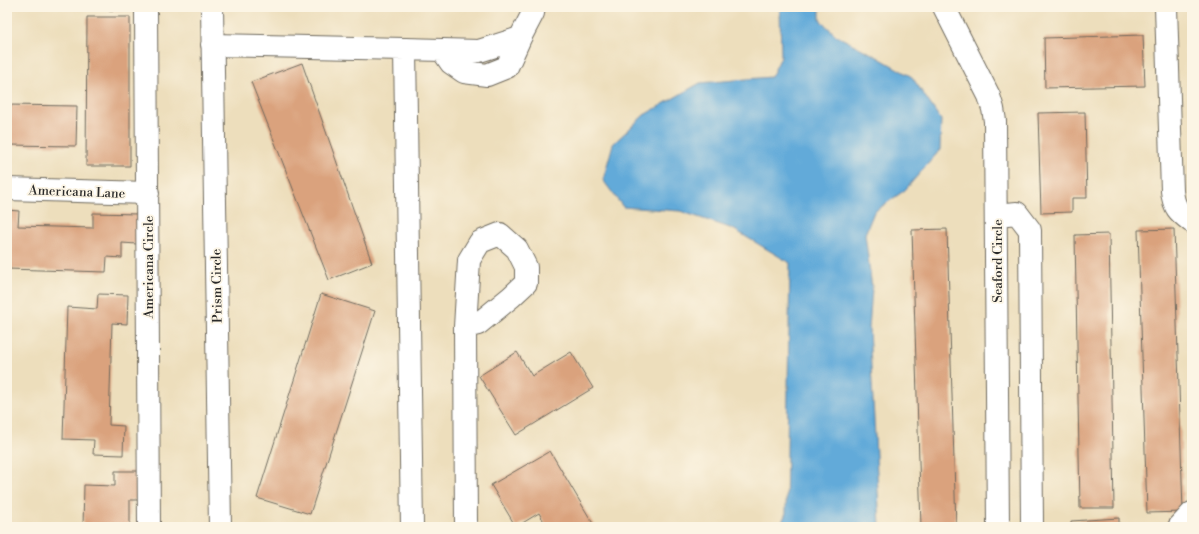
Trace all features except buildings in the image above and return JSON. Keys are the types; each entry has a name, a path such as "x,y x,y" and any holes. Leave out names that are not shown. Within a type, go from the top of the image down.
{"street":[{"name":"Americana Circle","path":"146,7 149,527"},
{"name":"Prism Circle","path":"212,7 220,527"},
{"path":"212,45 442,50 451,63 464,72 487,75 507,67 533,13 534,7"},
{"name":"Seaford Circle","path":"944,7 989,96 995,121 997,214 998,527"},
{"path":"1166,7 1173,202 1177,210 1192,222"},
{"path":"405,49 412,527"},
{"name":"Americana Lane","path":"7,189 148,193"},
{"path":"997,214 1017,213 1030,230 1032,527"},
{"path":"465,327 466,527"},
{"path":"1179,527 1192,513"}],"water":[{"path":"780,7 820,7 820,20 837,36 912,77 941,120 940,150 905,190 874,212 865,234 872,288 869,329 880,527 780,527 786,513 790,263 733,229 680,211 623,207 603,180 613,144 644,115 700,83 771,77 781,57"}]}
